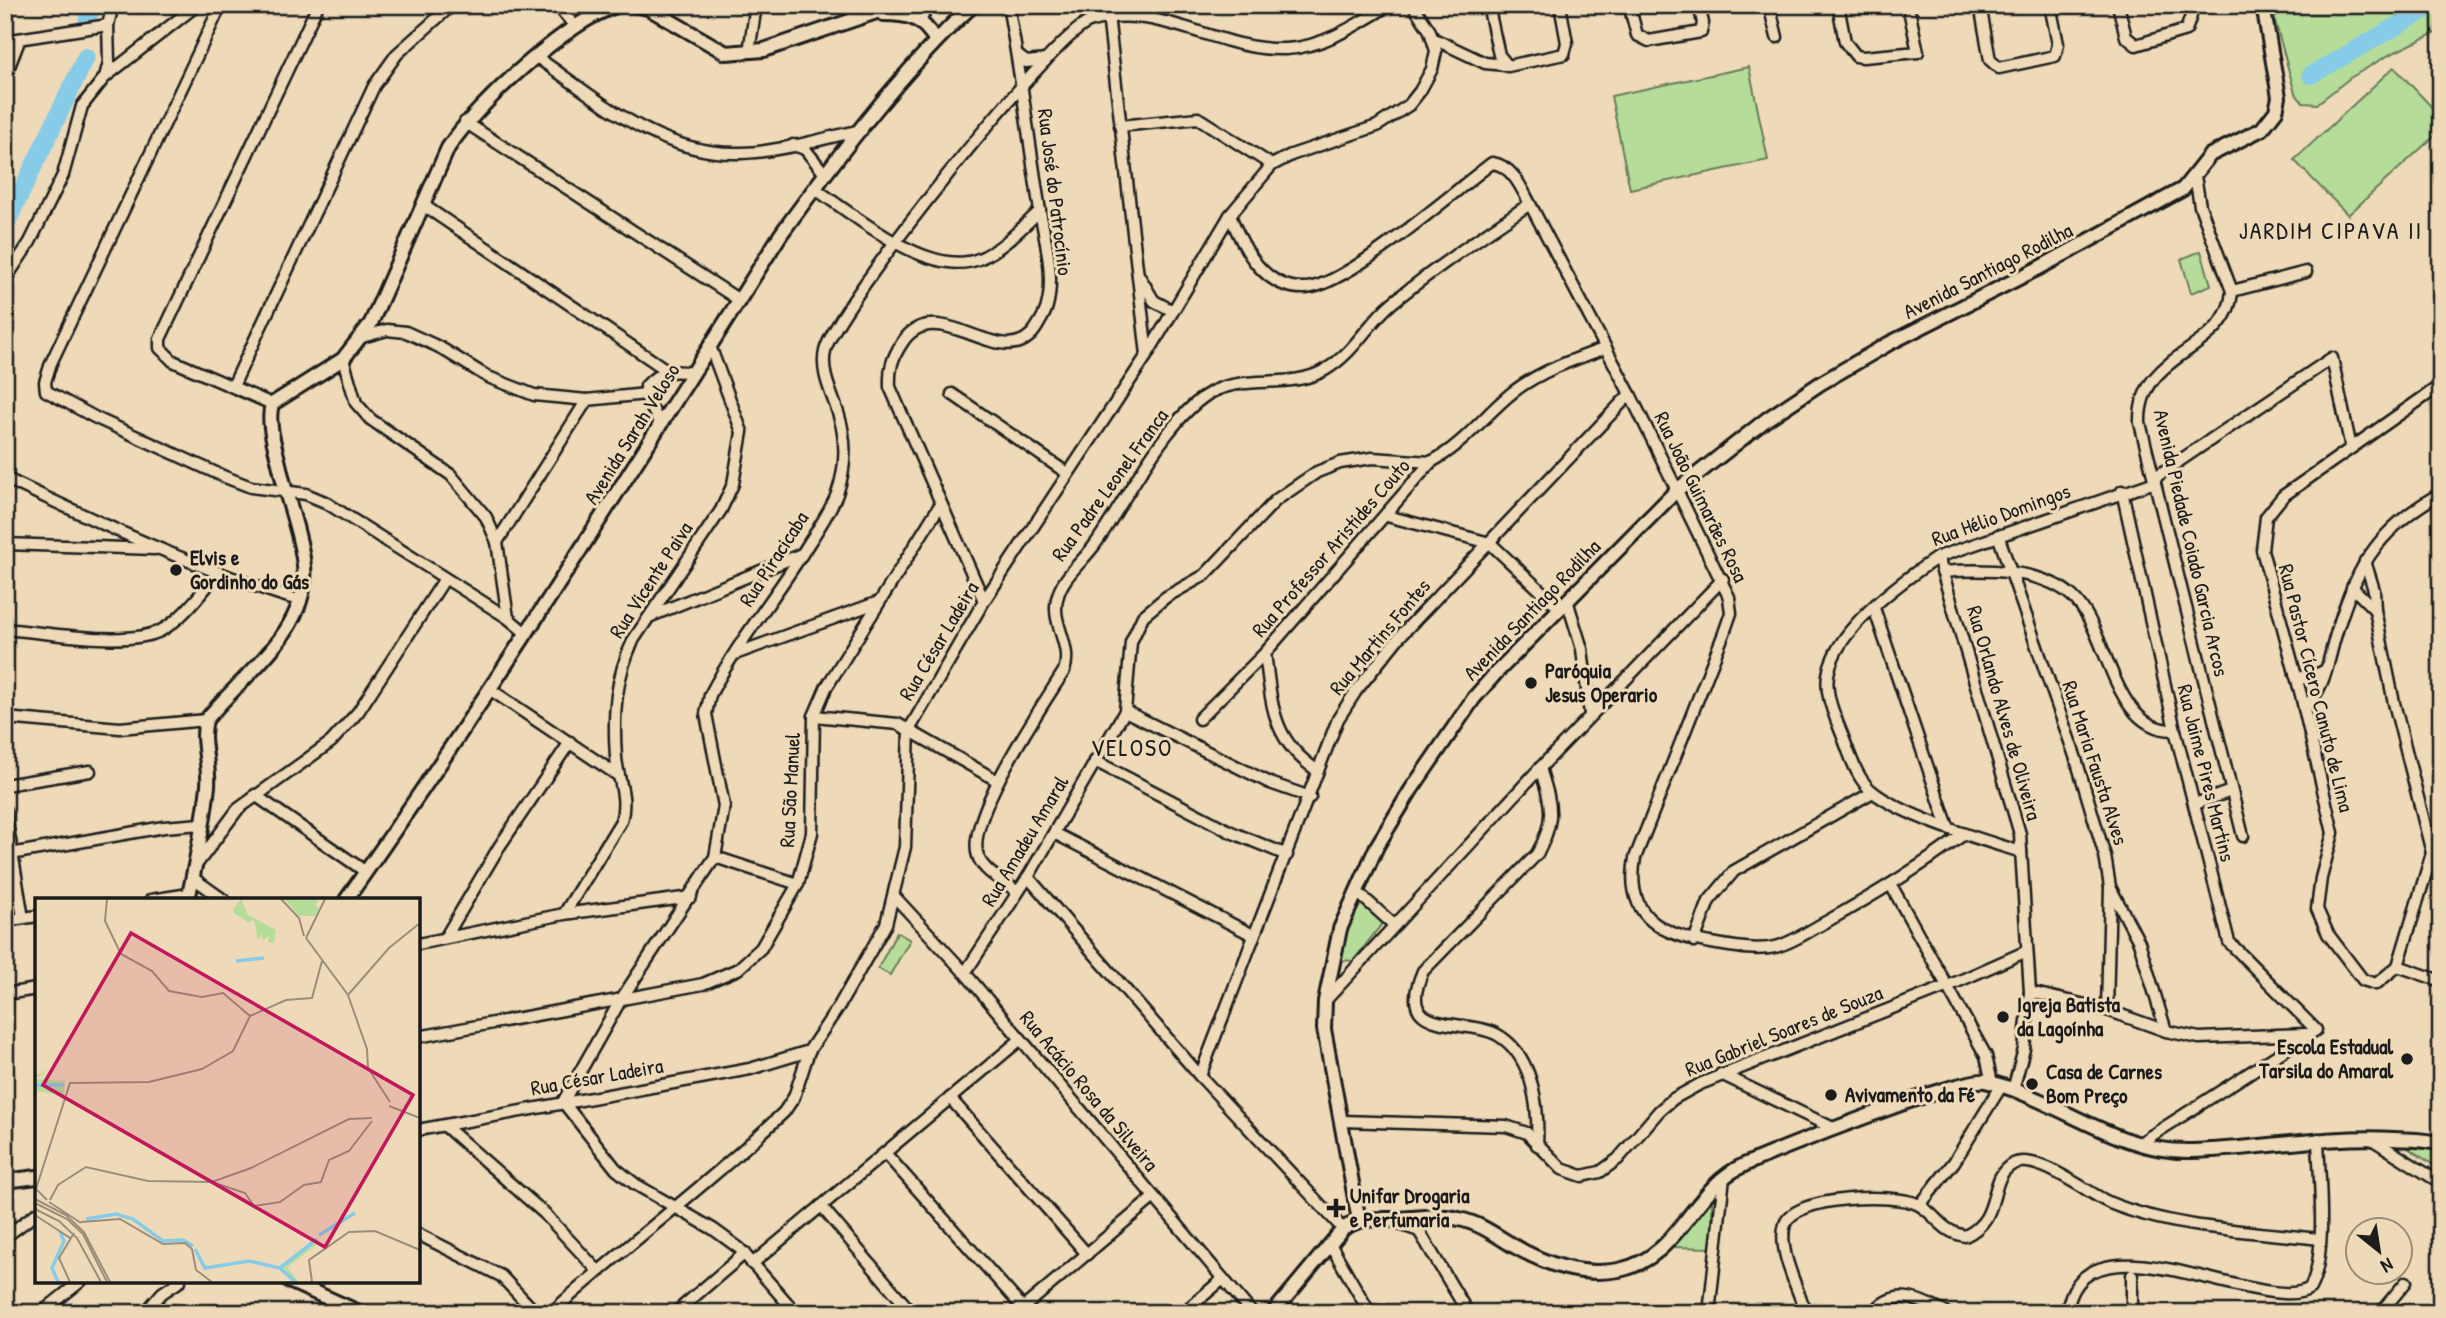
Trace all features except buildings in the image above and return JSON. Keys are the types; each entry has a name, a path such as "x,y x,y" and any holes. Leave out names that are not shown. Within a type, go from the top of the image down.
{"main road":[{"path":"189,897 197,865 208,786 204,729 206,720 278,643 301,601 304,568 271,421 272,404 343,359 362,337 371,323 448,148 465,122 574,25 620,5"},
{"path":"634,5 648,6 726,53 764,50 854,12 905,13 920,20 936,41"},
{"path":"868,14 897,5"},
{"path":"920,20 926,5"},
{"name":"Avenida Sarah Veloso","path":"347,898 491,690 710,345 814,188 936,41 973,5"},
{"name":"Avenida Santiago Rodilha","path":"1359,1220 1326,1045 1325,1001 1340,929 1377,846 1411,790 1474,698 1562,604 1676,490 1767,419 1821,383 1888,344 2037,269 2183,189 2210,155 2262,129 2276,111 2278,82 2263,5"},
{"path":"1280,1310 1343,1229 1359,1220 1436,1216 1459,1219 1481,1226 1551,1265 1586,1271 1620,1269 1653,1257 1724,1177 1741,1166 1835,1129 1980,1080 2002,1086 2140,1143 2166,1150 2191,1152 2318,1139 2370,1138 2441,1144"},
{"path":"5,1181 35,1177"},
{"path":"294,1283 361,1313"}],"street":[{"path":"105,77 109,62 108,25 113,5"},
{"path":"5,280 30,242 63,175 82,106 105,77 197,5"},
{"path":"221,5 51,363 45,382 46,391 96,418 225,477 251,487 306,494 325,502 444,580 508,618 527,634"},
{"path":"272,404 234,384 173,360 160,348 162,329 318,5"},
{"path":"234,384 373,86 397,54 452,5"},
{"path":"557,5 574,25"},
{"path":"749,52 756,5"},
{"name":"Rua José do Patrocínio","path":"984,601 890,387 892,358 910,330 917,325 938,324 1001,344 1017,343 1030,335 1048,305 1048,255 1008,5"},
{"name":"Rua Piracicaba","path":"563,1102 620,1000 691,897 715,856 724,806 706,713 715,686 803,553 837,494 845,457 840,417 823,364 825,350 829,339 895,241 1022,87 1073,31 1108,15 1148,14 1239,42 1286,49 1347,31 1389,5"},
{"path":"1488,5 1499,55 1505,65"},
{"path":"1432,38 1485,63 1505,65 1563,54 1567,43 1560,5"},
{"path":"1629,5 1637,35 1649,41 1700,32 1703,23 1699,5"},
{"path":"1769,5 1777,37"},
{"path":"1838,5 1845,42 1856,56 1863,57 1917,52 1908,5"},
{"path":"1980,5 1990,60 1999,68 2055,56 2059,44 2050,5"},
{"path":"2118,5 2126,37 2136,45 2179,34 2189,25 2188,5"},
{"name":"Rua César Ladeira","path":"420,1130 750,1069 808,1051 839,1006 886,924 905,847 909,730 984,601 1147,355 1230,215 1272,165 1291,155 1377,126 1409,105 1432,69 1436,51 1416,8"},
{"path":"1108,15 1147,355"},
{"path":"5,41 19,41 108,25"},
{"path":"5,77 19,41"},
{"path":"1017,55 1026,62 1047,60"},
{"path":"538,58 633,124 677,145 742,153 862,130"},
{"path":"1120,126 1198,118 1272,165"},
{"path":"465,122 739,300"},
{"path":"792,145 805,149 825,174"},
{"path":"1230,215 1242,244 1261,270 1276,281 1306,288 1343,275 1492,163 1504,167 1513,176 1530,204"},
{"path":"2194,176 2200,206 2232,291 2306,272"},
{"path":"814,188 895,241 940,262 964,263 981,258 1001,246 1040,211"},
{"name":"Rua João Guimarães Rosa","path":"1530,204 1723,579 1730,605 1728,623 1635,858 1633,892 1656,926 1672,935 1694,941 1728,946 1776,947 1921,867 1964,834"},
{"name":"Rua Padre Leonel Franca","path":"1018,892 979,861 976,843 998,780 1065,671 1068,660 1056,602 1064,581 1095,544 1140,474 1189,410 1217,389 1286,381 1322,372 1354,347 1389,306 1454,255 1530,204"},
{"path":"424,205 668,371"},
{"path":"1136,271 1154,301 1173,311"},
{"name":"Avenida Piedade Coiado Garcia Arcos","path":"2232,291 2231,305 2224,320 2159,373 2143,394 2140,423 2243,836"},
{"path":"362,337 387,330 406,332 439,347 488,377 534,395 587,400 646,394"},
{"name":"Rua Vicente Paiva","path":"564,914 621,821 625,802 619,776 616,681 634,639 721,510 738,463 742,432 710,345"},
{"name":"Rua Professor Aristides Couto","path":"1199,719 1265,653 1387,516 1431,462 1460,444 1513,392 1559,366 1606,348"},
{"name":"Rua Hélio Domingos","path":"1872,792 1852,759 1831,706 1829,670 1852,629 1910,576 1938,557 2154,480 2332,358 2351,448"},
{"path":"343,359 356,403 370,419 451,475 486,517 497,542 508,618"},
{"path":"660,424 646,394 646,386 655,375 668,371 693,373"},
{"name":"Rua Pastor Cícero Canuto de Lima","path":"2398,966 2376,984 2363,981 2328,934 2318,909 2321,878 2333,833 2304,709 2264,565 2262,533 2266,517 2283,496 2441,385"},
{"path":"952,394 1067,473"},
{"name":"Rua Martins Fontes","path":"1200,1076 1338,719 1356,691 1401,636 1630,394"},
{"path":"497,542 587,400"},
{"name":"Rua Amadeu Amaral","path":"965,973 1028,877 1125,711 1131,642 1138,623 1166,597 1205,575 1287,491 1317,472 1356,460 1387,457 1431,462"},
{"path":"5,478 161,550 252,586 301,601"},
{"name":"Rua Jaime Pires Martins","path":"2122,491 2175,730 2229,942 2312,1032"},
{"path":"2304,709 2323,685 2352,587 2365,561 2382,538 2420,506 2441,493"},
{"path":"2420,506 2441,502"},
{"name":"Rua São Manuel","path":"420,1037 703,984 738,969 761,948 798,884 811,833 814,716 826,688 876,603 940,505"},
{"path":"1387,516 1490,543 1562,604 1582,649 1590,715"},
{"name":"Rua Maria Fausta Alves","path":"1998,536 2080,772 2105,856 2110,887 2107,1010"},
{"path":"5,544 161,550"},
{"path":"651,616 803,553"},
{"name":"Rua Orlando Alves de Oliveira","path":"1920,1205 1968,1140 2024,1049 2030,992 2016,813 1938,557"},
{"path":"2365,561 2374,590 2375,610 2394,703 2432,853 2398,966 2441,981"},
{"path":"1942,572 1974,570 2013,574 2044,581 2072,596 2095,629 2116,681 2137,714 2162,730 2175,730"},
{"path":"5,629 68,635 142,637 163,629 185,611 219,572"},
{"path":"1325,1001 1539,768 1723,579"},
{"path":"197,865 238,809 331,742 358,712 444,580"},
{"path":"2352,587 2375,610"},
{"path":"735,654 876,603"},
{"path":"1874,608 1948,827"},
{"path":"846,614 862,627"},
{"path":"1265,653 1271,698 1287,746 1298,758 1318,771"},
{"path":"2295,675 2307,679 2326,670"},
{"path":"491,690 619,776"},
{"path":"1125,711 1260,778 1310,797"},
{"path":"814,716 898,724 998,780"},
{"path":"5,718 120,729 206,720"},
{"path":"445,939 499,847 570,742"},
{"path":"1095,761 1231,832 1287,855"},
{"path":"1537,1145 1538,1124 1531,1082 1517,1053 1500,1036 1427,1018 1418,1007 1415,996 1423,971 1537,854 1545,839 1552,813 1539,768"},
{"path":"5,785 90,771"},
{"path":"2195,804 2231,791"},
{"path":"1694,941 1709,901 1734,872 1822,818 1872,792 1964,834 2021,852"},
{"path":"255,795 366,872"},
{"path":"5,810 8,855 23,918"},
{"path":"8,855 164,827 201,824"},
{"path":"1054,832 1253,935"},
{"path":"715,856 798,884"},
{"path":"1028,877 1200,1076 1343,1229"},
{"path":"194,878 221,898"},
{"path":"1891,885 2002,1086"},
{"path":"2110,887 2138,942 2166,1031"},
{"path":"1356,891 1394,925"},
{"name":"Rua Acácio Rosa da Silveira","path":"894,896 965,973 1252,1313"},
{"path":"420,944 564,914 691,897"},
{"path":"5,921 35,916"},
{"name":"Rua Gabriel Soares de Souza","path":"1342,1121 1506,1126 1527,1133 1562,1169 1582,1176 1600,1172 1618,1159 1673,1099 1721,1074 1948,986 2027,951"},
{"path":"5,994 35,989"},
{"path":"2030,992 2107,1010 2166,1031 2199,1038 2225,1039 2312,1032"},
{"path":"2140,1143 2312,1032"},
{"path":"752,1264 1021,1039"},
{"path":"551,1313 597,1271 677,1208 784,1112 793,1097 808,1051"},
{"path":"1721,1074 1835,1129"},
{"path":"950,1098 1087,1254"},
{"path":"563,1102 617,1168 635,1184 713,1229 745,1253 796,1313"},
{"path":"445,1126 544,1213 597,1271"},
{"path":"2370,1138 2441,1183"},
{"path":"2291,1304 2310,1287 2319,1239 2318,1139"},
{"path":"885,1153 1020,1310 1154,1197"},
{"path":"1806,1313 1784,1246 1787,1219 1804,1209 1843,1200 1904,1200 1920,1205 1939,1226 1965,1236 1977,1231 1987,1220 2003,1173 2012,1164 2041,1166 2107,1202 2136,1213 2319,1239"},
{"path":"1709,1313 1724,1177"},
{"path":"821,1206 912,1313"},
{"path":"5,1237 35,1214"},
{"path":"1387,1219 1398,1226 1419,1231 1468,1313"},
{"path":"420,1235 501,1276 536,1313"},
{"path":"1330,1244 1370,1313"},
{"path":"675,1313 745,1253"},
{"path":"2058,1313 2082,1281 2109,1275 2136,1276 2132,1305 2136,1313"},
{"path":"1183,1313 1223,1279"},
{"path":"41,1313 78,1283"},
{"path":"145,1313 162,1293 177,1283"},
{"path":"2380,1313 2403,1286"},
{"path":"1873,1313 1887,1299 1895,1296 1908,1297 1946,1313"},
{"path":"2067,1313 2069,1299"}],"green space":[{"path":"2287,5 2441,5 2441,30 2389,55 2350,78 2317,104 2303,103 2295,93 2275,21 2276,11"},
{"path":"1749,67 1768,160 1630,189 1611,96"},
{"path":"2394,67 2441,117 2441,130 2348,215 2294,160"},
{"path":"2201,251 2211,285 2191,293 2181,259"},
{"path":"1362,901 1384,921 1353,961 1341,960 1347,930"},
{"path":"897,932 910,940 890,975 878,968"},
{"path":"2411,1143 2441,1151 2441,1170 2405,1146"},
{"path":"1712,1198 1712,1248 1673,1247"}],"waterway":[{"path":"87,23 91,5"},
{"path":"2311,75 2434,5"},
{"path":"5,226 86,57"}],"place":[{"name":"Elvis e Gordinho do Gás","path":"176,570"},
{"name":"Paróquia Jesus Operario","path":"1531,683"},
{"name":"Igreja Batista da Lagoínha","path":"2003,1017"},
{"name":"Escola Estadual Tarsila do Amaral","path":"2407,1059"},
{"name":"Casa de Carnes Bom Preço","path":"2032,1084"},
{"name":"Avivamento da Fé","path":"1831,1095"},
{"name":"Unifar Drogaria e Perfumaria","path":"1336,1208"}],"district":[{"name":"JARDIM CIPAVA II","path":"2331,231"},
{"name":"VELOSO","path":"1132,748"}]}
